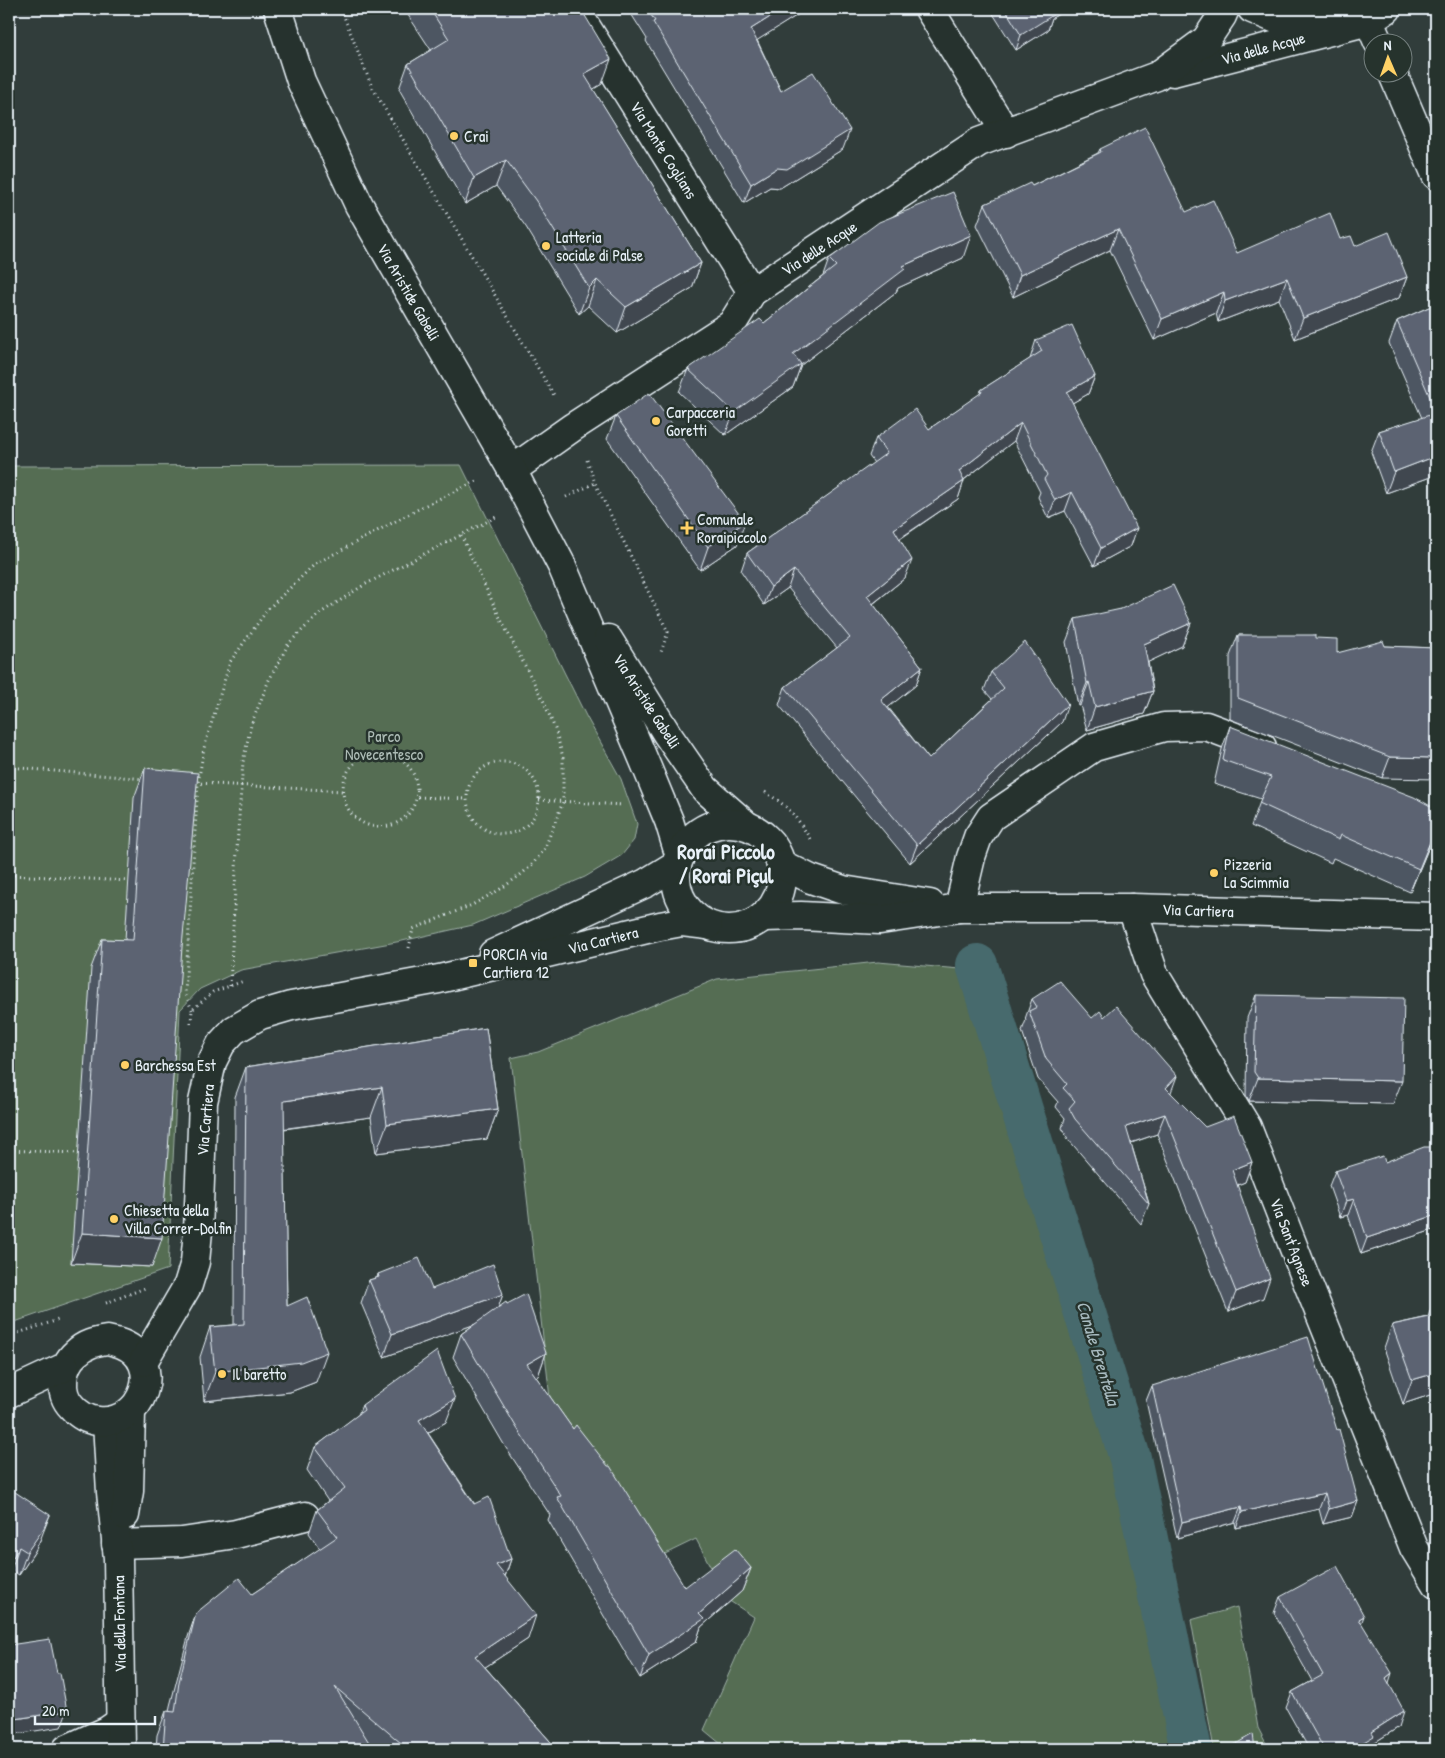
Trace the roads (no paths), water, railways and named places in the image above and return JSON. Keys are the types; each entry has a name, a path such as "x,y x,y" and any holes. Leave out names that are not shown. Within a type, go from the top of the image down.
{"main road":[{"name":"Via Aristide Gabelli","path":"278,9 301,81 359,205 512,470 562,566 667,734 705,789 746,825"},
{"name":"Via Monte Coglians","path":"575,9 752,292"},
{"path":"929,9 1006,132"},
{"name":"Via delle Acque","path":"1157,76 1206,40 1225,9"},
{"name":"Via delle Acque","path":"1252,9 1281,21 1378,24"},
{"name":"Via delle Acque","path":"512,470 573,426 732,324 752,292 979,142 1157,76 1378,24"},
{"path":"1396,82 1436,175"},
{"name":"Via Aristide Gabelli","path":"562,566 648,770 668,821 678,860"},
{"path":"959,908 971,857 978,837 991,818 1094,747 1164,727 1206,726 1286,757"},
{"name":"Via Cartiera","path":"439,979 638,887 678,860 690,840 705,829 722,824 746,825"},
{"path":"746,825 762,834 774,848 781,864 782,884 776,901 764,917"},
{"name":"Via Cartiera","path":"678,860 676,881 682,901 691,914 699,921 708,925"},
{"name":"Via Cartiera","path":"781,864 811,879 843,890 959,908"},
{"name":"Via Cartiera","path":"143,1362 188,1285 195,1262 203,1102 212,1062 221,1044 234,1030 260,1015 291,1006 439,979 682,922 728,930 756,923 764,917 801,916 880,920 959,908 1132,908 1436,917"},
{"name":"Via Sant'Agnese","path":"1132,908 1154,974 1247,1127 1414,1548 1436,1584"},
{"path":"122,1344 175,1307"},
{"path":"107,1340 122,1344 136,1354 143,1362 146,1373 143,1394 119,1417 90,1420 76,1412 66,1401 63,1386 65,1367 75,1353 91,1343 107,1340"},
{"path":"9,1393 65,1367"},
{"path":"9,1398 31,1397 66,1401"},
{"name":"Via della Fontana","path":"119,1417 111,1492 118,1548 121,1749"},
{"path":"118,1548 182,1542 236,1534 305,1516"},
{"path":"67,1749 108,1731 120,1722"}],"waterway":[{"name":"Canale Brentella","path":"977,965 1130,1458 1191,1749"}],"place":[{"name":"Crai","path":"454,136"},
{"name":"Latteria sociale di Palse","path":"546,246"},
{"name":"Carpacceria Goretti","path":"656,421"},
{"name":"Comunale Roraipiccolo","path":"687,528"},
{"name":"Pizzeria La Scimmia","path":"1214,873"},
{"name":"PORCIA via Cartiera 12","path":"473,963"},
{"name":"Barchessa Est","path":"125,1065"},
{"name":"Chiesetta della Villa Correr-Dolfin","path":"114,1219"},
{"name":"Il baretto","path":"222,1374"}],"district":[{"name":"Rorai Piccolo / Rorai Piçul","path":"726,864"}],"park label":[{"name":"Parco Novecentesco","path":"384,745"}]}
